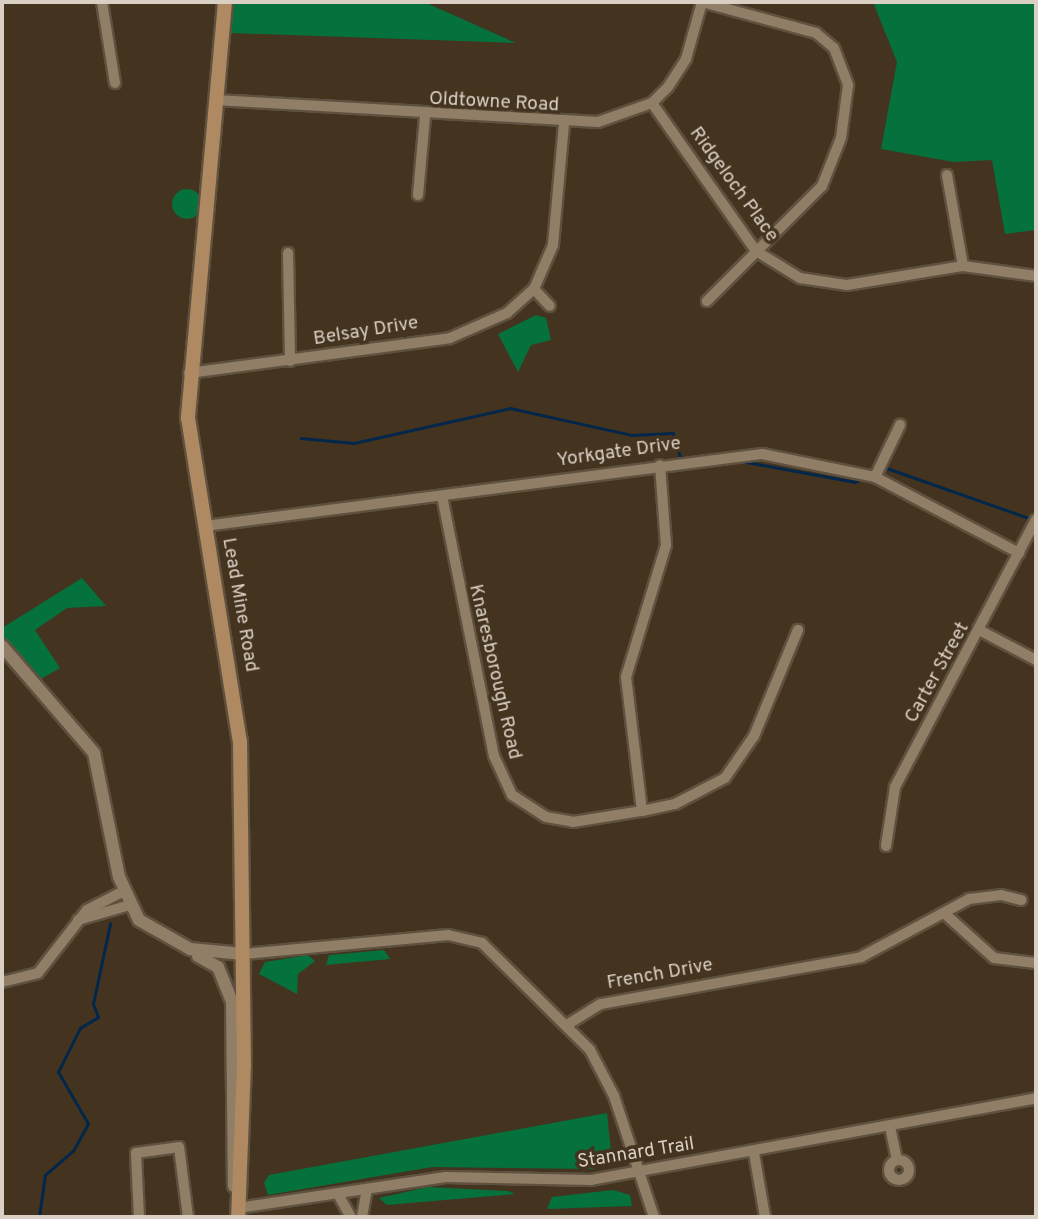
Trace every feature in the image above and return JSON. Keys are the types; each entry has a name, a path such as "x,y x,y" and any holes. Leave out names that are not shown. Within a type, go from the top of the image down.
{"main road":[{"name":"Lead Mine Road","path":"225,2 188,373 190,448 240,741 244,954 237,1214"}],"street":[{"path":"102,2 115,83"},
{"path":"652,103 686,59 702,2 816,33 834,48 848,85 841,138 822,186 707,301"},
{"name":"Oldtowne Road","path":"216,100 564,125 598,122 652,103"},
{"name":"Ridgeloch Place","path":"652,103 757,251 800,278 835,286 963,266 1036,276"},
{"path":"418,195 425,116"},
{"name":"Belsay Drive","path":"188,373 290,361 481,329 534,289 553,245 564,125"},
{"path":"947,174 963,266"},
{"path":"288,253 290,361"},
{"path":"534,289 550,306"},
{"path":"875,477 900,425"},
{"name":"Yorkgate Drive","path":"205,526 660,465 762,454 799,457 875,477 1019,553"},
{"path":"642,811 626,677 666,545 660,465"},
{"name":"Knaresborough Road","path":"442,496 478,690 494,756 512,795 546,817 573,822 642,811 704,792 740,762 798,630"},
{"name":"Carter Street","path":"886,846 895,787 981,631 1036,520"},
{"path":"981,631 1036,660"},
{"path":"2,646 81,734 99,763 124,891 130,905 151,930 218,967 232,1002 237,1214"},
{"path":"2,982 38,973 78,920 124,891"},
{"name":"French Drive","path":"570,1023 601,1004 861,957 944,913 983,896 1021,900"},
{"path":"78,920 130,905"},
{"path":"944,913 984,953 1004,962 1036,963"},
{"path":"177,944 213,955 470,937 570,1023 614,1096 635,1173 654,1217"},
{"name":"Stannard Trail","path":"237,1214 446,1177 549,1183 635,1173 754,1153 1036,1098"},
{"path":"890,1127 897,1160"},
{"path":"139,1217 136,1153 179,1147 188,1217"},
{"path":"754,1153 765,1217"},
{"path":"362,1217 367,1189"},
{"path":"338,1194 351,1217"}],"green space":[{"path":"232,2 424,2 516,43 230,33"},
{"path":"873,2 1036,2 1036,230 1005,234 992,160 954,162 881,149 897,62"},
{"path":"187,189 193,190 201,198 201,210 193,218 187,219 181,218 173,210 172,204 173,198 181,190"},
{"path":"536,315 546,318 551,340 531,345 518,372 498,334"},
{"path":"82,578 106,606 67,608 35,630 60,668 41,679 2,637 2,628"},
{"path":"384,950 390,959 326,965 329,955"},
{"path":"308,955 315,961 298,974 297,994 259,974 265,962"},
{"path":"607,1113 612,1162 593,1169 432,1167 268,1195 264,1183 269,1175"},
{"path":"428,1187 508,1191 515,1194 387,1205 379,1198"},
{"path":"613,1190 630,1195 632,1206 547,1209 552,1197"}],"waterway":[{"path":"301,438 354,443 510,408 632,435 673,433 681,460"},
{"path":"741,461 855,482 863,477"},
{"path":"884,467 1032,519"},
{"path":"39,1217 45,1175 73,1151 88,1124 58,1072 80,1028 98,1017 93,1004 110,924"}]}
